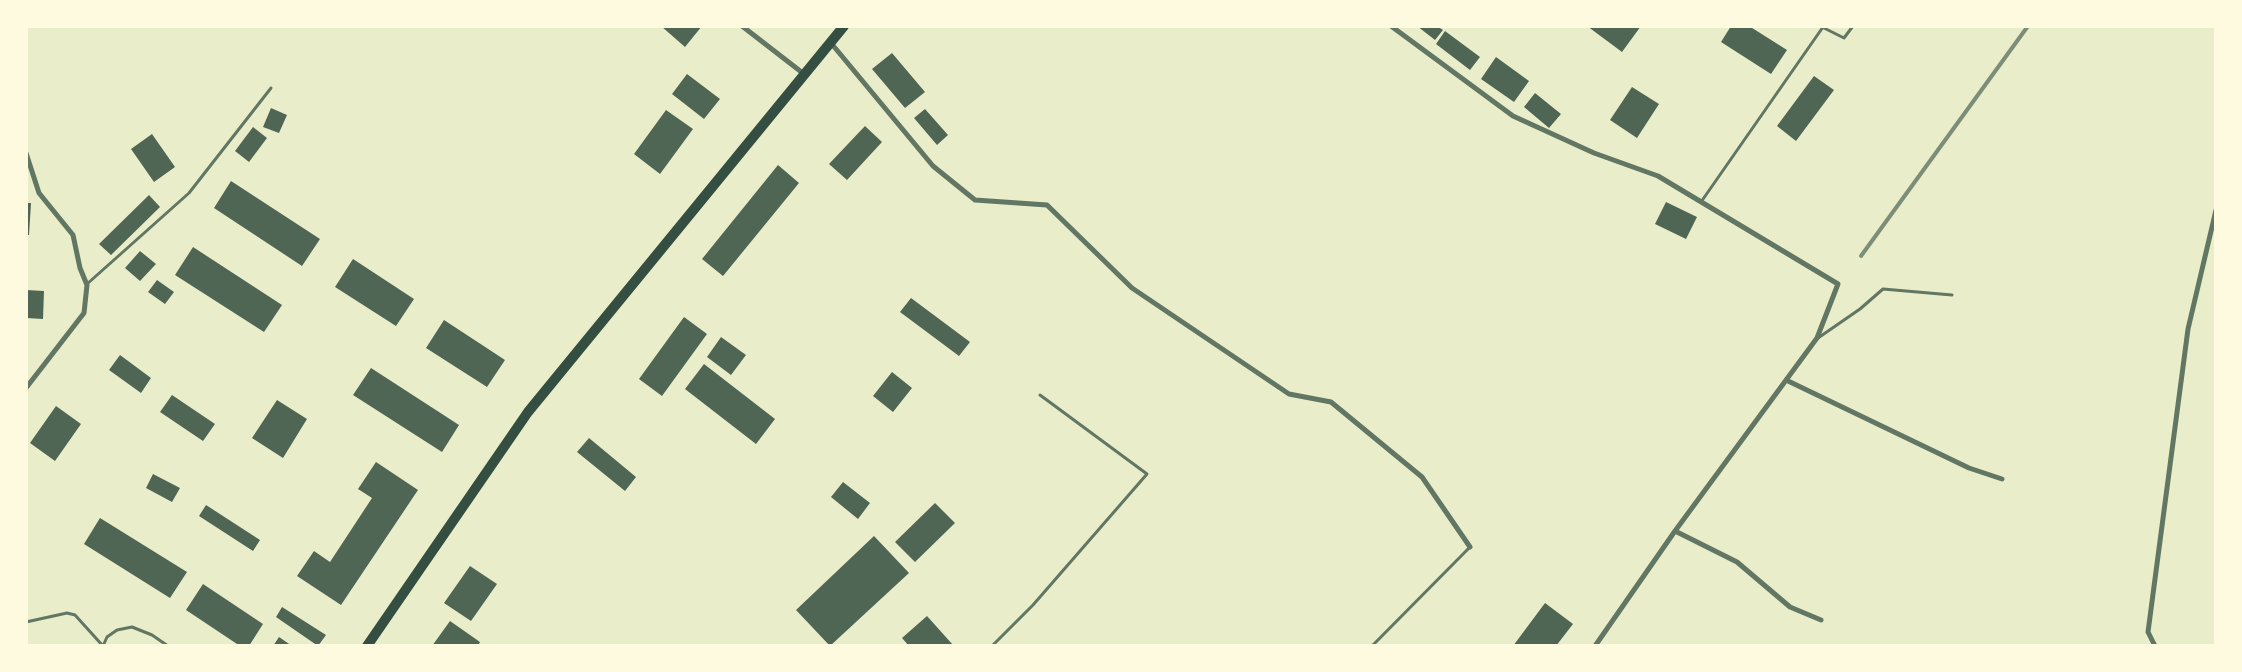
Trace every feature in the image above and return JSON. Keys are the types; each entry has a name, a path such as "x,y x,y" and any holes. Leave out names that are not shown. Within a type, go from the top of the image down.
{"main road":[{"path":"368,646 528,412 844,26"}],"street":[{"path":"742,26 804,74"},
{"path":"1391,26 1513,116 1594,153 1658,176 1838,284 1817,338 1675,530 1596,646"},
{"path":"831,43 933,166 961,189 975,200 1048,205 1132,288 1289,394 1331,402 1422,477 1470,547"},
{"path":"26,153 39,193 73,235 80,268 87,284 84,313 26,388"},
{"path":"2155,646 2148,632 2186,339 2215,213"},
{"path":"1786,380 1970,468 2002,479"},
{"path":"1675,530 1737,562 1790,608 1821,620"}],"lane":[{"path":"1701,202 1822,27 1844,38 1853,26"},
{"path":"87,284 189,193 271,88"},
{"path":"1817,338 1860,309 1883,290 1952,295"},
{"path":"992,646 1032,605 1147,474 1040,395"},
{"path":"1372,646 1470,547"},
{"path":"26,622 67,613 75,615 103,646 108,637 117,630 132,627 152,635 168,646"}],"building":[{"path":"661,26 702,26 685,47"},
{"path":"1417,26 1437,26 1443,30 1435,40"},
{"path":"1587,26 1641,26 1622,52"},
{"path":"1731,26 1749,26 1787,50 1771,74 1721,42"},
{"path":"1445,31 1480,57 1470,70 1436,44"},
{"path":"892,53 925,92 905,108 872,69"},
{"path":"1496,57 1529,81 1514,102 1481,79"},
{"path":"687,74 720,99 704,119 672,94"},
{"path":"1814,76 1834,90 1796,141 1777,126"},
{"path":"1632,87 1659,104 1637,138 1610,120"},
{"path":"1535,93 1561,114 1549,128 1524,107"},
{"path":"271,108 287,115 279,133 263,127"},
{"path":"925,109 948,135 937,145 914,118"},
{"path":"666,110 693,129 660,174 634,154"},
{"path":"865,126 882,142 847,180 829,164"},
{"path":"253,127 267,138 249,162 235,151"},
{"path":"152,134 175,167 154,182 131,149"},
{"path":"778,165 799,183 723,276 702,259"},
{"path":"231,181 320,239 302,266 214,208"},
{"path":"149,195 160,207 111,255 99,244"},
{"path":"1666,202 1697,217 1686,239 1655,224"},
{"path":"26,203 31,203 29,235 26,235"},
{"path":"193,247 282,305 264,332 175,275"},
{"path":"140,251 156,264 140,281 125,268"},
{"path":"353,259 414,299 396,326 335,287"},
{"path":"157,280 174,292 165,304 148,292"},
{"path":"26,290 44,291 43,319 26,318"},
{"path":"911,298 970,342 959,356 900,312"},
{"path":"684,317 707,334 662,396 639,379"},
{"path":"444,320 505,360 487,387 426,348"},
{"path":"721,337 746,355 731,375 707,357"},
{"path":"120,355 151,378 141,393 109,370"},
{"path":"704,364 775,419 756,444 685,389"},
{"path":"371,368 459,425 442,452 353,395"},
{"path":"892,372 912,388 893,412 873,396"},
{"path":"172,395 215,424 203,441 160,412"},
{"path":"277,400 307,419 283,458 252,438"},
{"path":"56,406 81,424 55,461 30,443"},
{"path":"589,438 636,477 625,491 577,452"},
{"path":"376,462 418,490 341,605 297,576 314,551 330,562 372,498 358,489"},
{"path":"153,474 180,488 172,502 146,488"},
{"path":"843,482 870,503 858,519 831,497"},
{"path":"935,503 955,523 915,562 895,542"},
{"path":"206,505 260,540 253,551 199,516"},
{"path":"100,518 187,572 170,598 84,544"},
{"path":"874,536 909,573 830,646 796,610"},
{"path":"470,566 497,584 471,621 444,603"},
{"path":"203,584 263,624 249,646 240,646 186,610"},
{"path":"1545,603 1573,624 1556,646 1513,646"},
{"path":"282,607 326,635 318,646 276,617"},
{"path":"927,616 953,645 909,646 902,638"},
{"path":"450,621 480,642 478,646 432,646"},
{"path":"279,637 292,646 273,646"}],"railway":[{"path":"1861,256 2028,26"}]}
